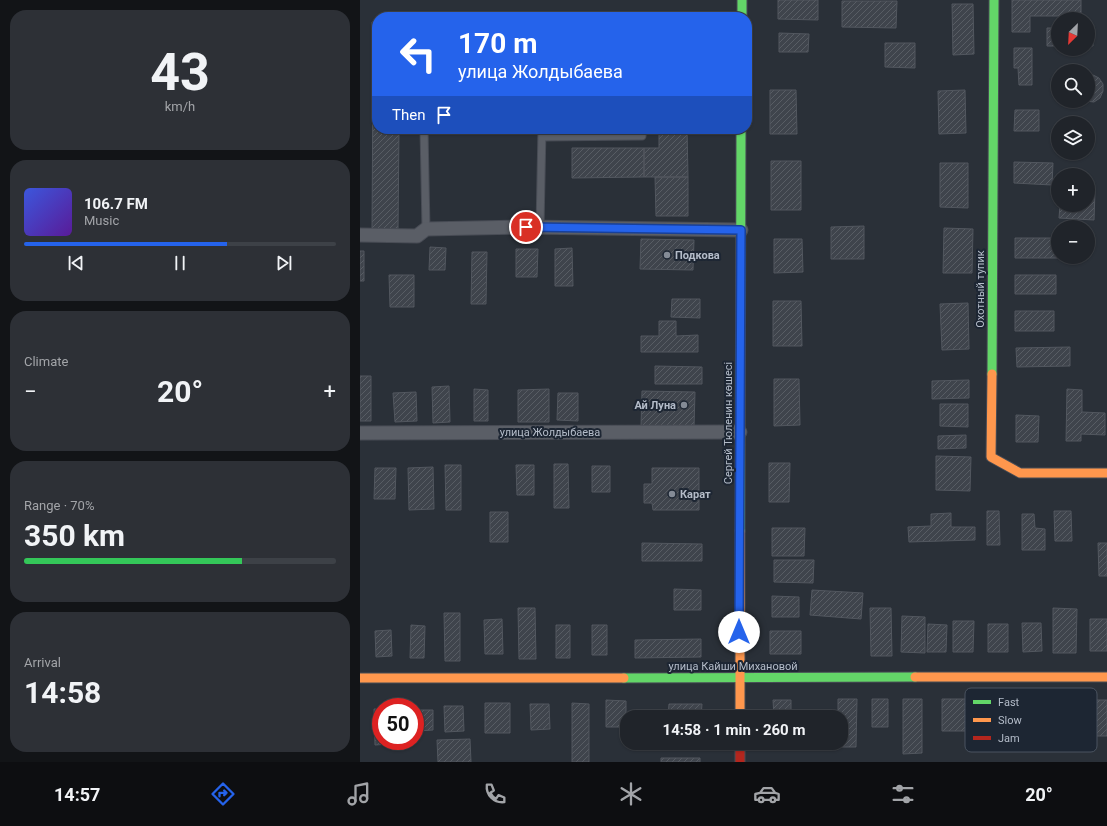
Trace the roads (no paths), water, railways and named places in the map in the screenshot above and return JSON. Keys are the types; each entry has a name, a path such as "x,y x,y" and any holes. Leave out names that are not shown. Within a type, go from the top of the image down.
{"street":[{"path":"742,0 742,12"},
{"name":"Охотный тупик","path":"994,0 991,457 1020,474 1107,473"},
{"name":"Сергей Тюленин көшесі","path":"740,710 741,134"},
{"path":"360,234 416,236 426,229 540,227 741,230"},
{"name":"улица Жолдыбаева","path":"360,433 740,432"},
{"name":"улица Кайши Михановой","path":"360,678 1107,677"},
{"path":"740,750 740,762"}],"lane":[{"path":"424,134 426,229"},
{"path":"540,227 542,137 642,136 642,134"}],"place":[{"name":"Подкова","path":"667,255"},
{"name":"Ай Луна","path":"684,405"},
{"name":"Карат","path":"672,494"}]}
